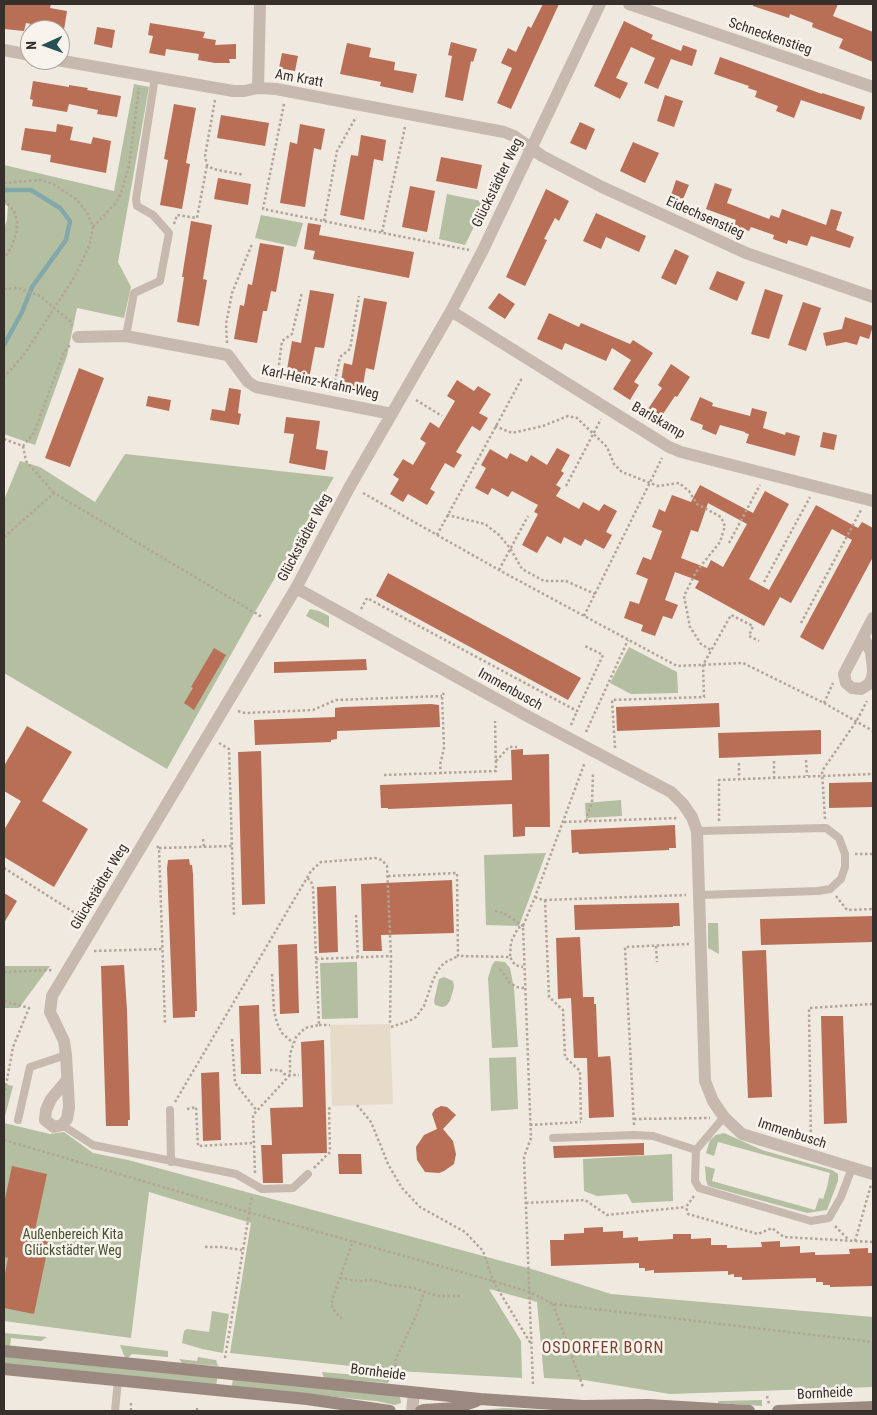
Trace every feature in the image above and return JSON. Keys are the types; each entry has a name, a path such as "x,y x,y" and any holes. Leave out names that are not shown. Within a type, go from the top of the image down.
{"street":[{"path":"258,88 260,4"},
{"name":"Glückstädter Weg","path":"62,1125 68,1116 66,1055 62,1034 50,1012 52,996 296,588 349,488 452,311 600,4"},
{"name":"Schneckenstieg","path":"629,4 873,87"},
{"path":"4,50 20,53"},
{"name":"Am Kratt","path":"70,62 233,91 258,88 276,89 504,132 532,148"},
{"name":"Eidechsenstieg","path":"532,148 542,156 602,187 746,253 873,297"},
{"name":"Barlskamp","path":"452,311 681,452 868,504"},
{"path":"78,337 126,336 228,354"},
{"name":"Karl-Heinz-Krahn-Weg","path":"228,354 248,382 256,387 392,414"},
{"name":"Immenbusch","path":"296,588 585,748 671,792 683,804 692,817 697,831 705,1081 713,1101 724,1117 742,1134 873,1175"},
{"path":"864,638 871,652 872,678 869,684 861,689 852,688 846,683 844,674 873,618"},
{"path":"62,1125 58,1127 50,1126 44,1116 51,1099 67,1080"},
{"name":"Bornheide","path":"4,1351 480,1399 583,1406 648,1405 749,1411"},
{"path":"4,1369 307,1399 390,1411"},
{"path":"412,1411 414,1393"},
{"path":"421,1411 456,1408 480,1399"},
{"path":"849,1411 869,1407"},
{"name":"Bornheide","path":"778,1411 869,1407"}],"lane":[{"path":"126,336 134,292 160,281 169,233 153,215 137,206 136,199 155,77"},
{"path":"697,831 826,828 839,838 844,854 845,867 842,879 830,889 700,895"},
{"path":"18,1120 30,1067 66,1055"},
{"path":"170,1110 171,1162"},
{"path":"724,1117 696,1150 695,1181 699,1188 811,1221 829,1218 841,1197 852,1168"},
{"path":"62,1125 93,1145 236,1174 262,1189 293,1188 308,1174"},
{"path":"552,1138 653,1136 696,1150"},
{"path":"115,1411 118,1380"}],"path":[{"path":"93,227 115,204 121,193 129,166 140,83"},
{"path":"169,233 177,215 197,218 207,166 205,156 216,96"},
{"path":"284,103 263,209 482,252"},
{"path":"324,222 337,151 356,117"},
{"path":"382,232 406,127"},
{"path":"207,166 213,170 244,175"},
{"path":"4,183 41,180 53,184 76,199 87,212 93,227 90,244 75,276 56,308 23,356 4,377"},
{"path":"4,200 14,211 17,221 17,231 11,248 4,259"},
{"path":"228,354 226,324 232,293 252,244"},
{"path":"4,289 18,288 40,296 70,321 78,337 64,352 34,433 23,446"},
{"path":"275,391 282,341 292,334 302,292"},
{"path":"331,402 340,357 350,349 359,296"},
{"path":"437,535 522,378"},
{"path":"416,400 442,416"},
{"path":"495,426 512,433 543,426 568,416 576,418 607,447 614,464 622,472 658,486 679,483 689,491 697,504 721,517 725,526 720,542 696,572 684,596 690,627 701,644 711,650"},
{"path":"566,486 603,416"},
{"path":"4,440 23,446"},
{"path":"23,446 26,461 54,492 262,617"},
{"name":"Barlskamp","path":"584,616 664,454"},
{"path":"730,543 762,480"},
{"path":"4,537 54,492"},
{"path":"363,493 499,570 677,666 744,663 824,703 873,731"},
{"path":"764,582 812,494"},
{"path":"801,623 868,504"},
{"path":"447,516 484,524 499,535 510,548 522,569 544,581 566,581 595,594"},
{"path":"499,570 528,516"},
{"path":"354,621 367,598 577,710 603,655 585,646"},
{"path":"615,763 612,700 704,697 703,665 731,615 753,626 749,636 759,641"},
{"path":"533,1384 524,1157 531,1138 523,967 523,926 564,822 582,768 585,748 628,640"},
{"path":"824,703 834,682"},
{"path":"238,711 245,713 313,710 336,700 443,695 444,748 441,774"},
{"path":"826,828 822,771 856,722 869,696"},
{"path":"384,776 496,771 494,721"},
{"path":"219,743 229,750 234,915"},
{"path":"496,761 509,747 517,747"},
{"path":"806,760 807,776"},
{"path":"774,762 774,778"},
{"path":"739,763 740,779"},
{"path":"587,821 586,815 592,802 593,774"},
{"path":"719,831 719,780 873,774"},
{"path":"564,822 692,817"},
{"path":"204,839 204,847"},
{"path":"165,1023 158,847 232,846"},
{"path":"844,854 873,854"},
{"path":"170,1110 307,878 321,862 375,858 387,866 391,956 390,1025 409,1021 416,1017 424,1006 432,980 444,963 458,956 510,957"},
{"path":"4,868 85,918"},
{"path":"388,876 457,873 458,956"},
{"path":"307,878 314,888 318,1026"},
{"path":"830,889 847,910 873,909"},
{"path":"536,897 539,900 545,900 700,895"},
{"path":"545,900 549,997 563,1010 565,1057 580,1071 581,1136"},
{"path":"495,911 504,913 523,926"},
{"path":"356,915 358,958"},
{"path":"523,926 518,928 511,942 510,957 515,965 523,967"},
{"path":"634,1135 625,947 700,944"},
{"path":"656,946 657,962"},
{"path":"94,951 162,949"},
{"path":"316,959 391,956"},
{"path":"500,969 509,982 516,987 524,988"},
{"path":"4,972 54,970"},
{"path":"272,974 274,1011 277,1023 282,1033 294,1043"},
{"path":"4,1001 29,1008 13,1047 5,1081 4,1096"},
{"path":"812,1156 809,1008 873,1004"},
{"path":"225,1358 254,1184 253,1115 290,1075 290,1054 296,1037 305,1028 330,1025"},
{"path":"232,1039 235,1084 257,1111"},
{"path":"270,1070 280,1070 284,1074 299,1075"},
{"path":"357,1105 370,1122 388,1164 402,1188 420,1207 465,1232 483,1251 493,1281 531,1345"},
{"path":"308,1174 330,1152 328,1109 332,1106"},
{"path":"187,1109 196,1107 198,1146 253,1143"},
{"path":"634,1119 724,1117"},
{"path":"530,1125 582,1122"},
{"path":"4,1140 530,1292 553,1304 873,1342"},
{"path":"855,1241 873,1175"},
{"path":"526,1203 585,1200 607,1215 686,1206 699,1188"},
{"path":"686,1206 688,1214 758,1234 772,1228 784,1237 873,1242"},
{"path":"829,1218 850,1241"},
{"path":"342,1319 332,1308 332,1300 353,1241"},
{"path":"205,1247 242,1250"},
{"path":"340,1278 358,1282 372,1280 414,1288 437,1296 460,1296"},
{"path":"397,1376 395,1360 417,1314 424,1292"},
{"path":"553,1304 583,1387"},
{"path":"131,1402 131,1411"}],"green space":[{"path":"134,84 149,87 118,262 131,287 124,318 77,308 67,356 35,445 4,434 4,228 7,220 8,206 4,204 4,165 114,191"},
{"path":"447,194 486,202 465,245 439,239"},
{"path":"261,215 303,223 296,247 255,238"},
{"path":"125,454 334,477 252,617 167,769 4,673 4,500 20,461 40,467 95,502"},
{"path":"310,609 329,616 329,628 306,616"},
{"path":"629,647 677,672 678,693 631,694 610,683"},
{"path":"621,800 622,816 586,818 585,803"},
{"path":"546,853 519,926 486,925 484,855"},
{"path":"708,923 718,923 719,954 708,948"},
{"path":"495,961 505,962 510,968 514,988 518,1047 492,1048 488,978"},
{"path":"357,962 358,1018 322,1019 320,963"},
{"path":"4,966 50,966 19,1008 4,1008"},
{"path":"444,977 453,981 454,987 450,1001 446,1006 442,1007 435,1005 434,1001 439,979"},
{"path":"516,1057 518,1109 491,1111 489,1058"},
{"path":"4,1084 13,1086 4,1120"},
{"name":"Außenbereich Kita Glückstädter Weg","path":"4,1123 50,1134 64,1132 93,1153 128,1160 535,1270 611,1294 873,1317 873,1387 670,1394 584,1380 544,1378 537,1302 489,1289 521,1341 522,1378 397,1371 230,1353 251,1223 149,1192 131,1338 4,1321"},
{"path":"724,1133 762,1150 832,1170 838,1174 838,1181 827,1210 807,1213 708,1186 705,1166 715,1169 712,1181 815,1210 819,1198 823,1199 827,1187 830,1173 718,1142 714,1156 706,1153 710,1140 716,1135"},
{"path":"672,1154 673,1201 632,1203 627,1194 597,1196 584,1191 583,1159"},
{"path":"212,1311 229,1314 223,1353 182,1343 184,1331 187,1329 209,1332"},
{"path":"4,1333 47,1337 41,1341 11,1338 10,1346 4,1346"},
{"path":"120,1345 168,1351 168,1357 132,1354 125,1358"},
{"path":"4,1354 218,1375 216,1386 4,1365"},
{"path":"198,1357 216,1360 218,1366 182,1363 179,1359 197,1361"},
{"path":"322,1372 391,1378 388,1383 324,1378"},
{"path":"233,1376 397,1396 400,1397 401,1403 395,1405 376,1401 232,1387"},
{"path":"762,1400 762,1406 718,1403 718,1401"},
{"path":"504,1408 564,1411 469,1411"}],"shaded area":[{"path":"390,1024 393,1104 332,1106 330,1025"}],"building":[{"path":"4,4 51,4 50,8 67,11 66,20 20,20 20,31 4,29"},
{"path":"543,4 559,4 511,109 497,103 512,68 501,63 508,48 516,52 528,26 531,28"},
{"path":"753,4 838,4 833,16 873,32 873,62 839,48 843,39 812,27 813,23 790,14 789,18 753,6"},
{"path":"624,21 653,35 651,39 681,51 683,45 697,50 692,66 671,59 658,89 644,83 655,58 631,47 616,78 628,83 620,99 594,86"},
{"path":"150,23 205,32 203,38 216,40 215,45 236,44 236,59 229,59 230,63 215,63 198,60 199,54 166,49 165,56 149,53 153,36 148,35"},
{"path":"97,27 115,30 112,48 94,44"},
{"path":"451,42 477,49 473,62 471,61 463,101 445,97 452,56 448,55"},
{"path":"347,43 371,48 369,57 395,62 394,70 417,74 413,93 380,86 381,82 340,74"},
{"path":"282,53 298,56 295,71 279,68"},
{"path":"720,57 822,94 865,107 861,120 801,100 794,118 776,111 778,106 755,97 757,91 748,88 749,86 714,74"},
{"path":"33,81 88,88 87,90 121,96 117,117 97,114 98,110 69,104 67,112 32,106 33,100 30,99"},
{"path":"665,95 683,101 674,127 657,121"},
{"path":"174,104 196,108 186,163 190,164 182,209 160,205 168,160 164,159"},
{"path":"221,115 269,123 265,146 217,138"},
{"path":"580,122 595,129 586,150 570,143"},
{"path":"57,124 73,127 70,140 91,144 93,137 111,141 106,173 50,162 51,155 21,150 25,128 56,132"},
{"path":"300,124 325,129 321,150 314,148 305,207 280,203 290,142 297,144"},
{"path":"361,135 386,140 383,161 374,159 364,220 340,215 351,155 358,156"},
{"path":"633,142 659,153 645,183 620,171"},
{"path":"441,157 482,165 477,189 436,181"},
{"path":"218,178 251,184 248,205 214,199"},
{"path":"676,180 689,185 683,199 671,195"},
{"path":"715,183 732,189 727,203 769,219 771,215 779,218 782,209 826,225 831,209 842,212 836,230 854,237 850,248 811,236 807,246 788,240 787,244 773,239 774,235 751,227 749,231 734,226 736,220 706,209"},
{"path":"410,186 435,191 427,232 402,227"},
{"path":"546,189 569,201 559,221 555,218 544,239 547,240 525,286 506,277"},
{"path":"596,213 646,236 639,252 606,237 601,249 583,241"},
{"path":"191,221 212,225 203,279 207,280 199,326 177,322"},
{"path":"308,223 321,225 319,235 414,252 409,278 313,259 315,251 304,249"},
{"path":"260,243 284,247 276,292 271,291 267,311 263,311 257,343 234,339 240,305 244,306 248,284 252,285"},
{"path":"675,249 689,256 676,285 661,278"},
{"path":"717,271 745,282 737,301 709,289"},
{"path":"765,289 783,295 769,339 751,334"},
{"path":"310,290 334,294 324,348 315,347 309,379 286,375 292,341 301,343"},
{"path":"499,293 515,304 505,319 488,308"},
{"path":"364,298 387,302 374,370 366,368 362,391 340,387 344,363 352,365"},
{"path":"803,302 821,308 806,351 788,345"},
{"path":"549,313 579,327 581,323 630,344 633,340 653,353 634,382 639,385 630,400 613,389 631,360 612,348 606,361 565,343 562,350 537,339"},
{"path":"845,317 873,326 869,339 860,336 857,345 846,342 826,346 823,333 842,329"},
{"path":"671,364 690,377 659,420 646,412 662,388 658,385"},
{"path":"79,368 104,378 70,467 45,458"},
{"path":"457,380 474,391 478,386 491,394 479,413 488,418 480,431 472,426 456,452 462,455 454,468 445,463 430,489 435,492 427,505 408,494 403,502 390,494 399,479 393,475 403,459 413,465 426,443 420,439 430,422 439,428 455,401 447,396"},
{"path":"229,388 241,390 238,413 241,414 239,425 210,420 212,409 225,411"},
{"path":"148,396 171,400 169,411 146,406"},
{"path":"700,397 713,403 712,406 750,416 752,408 767,412 763,428 785,435 786,432 800,436 795,456 746,443 749,434 745,432 720,425 716,435 702,429 703,425 690,420"},
{"path":"286,417 320,421 316,449 328,451 325,470 289,463 294,434 284,433"},
{"path":"823,432 837,435 834,450 820,447"},
{"path":"557,448 570,455 561,471 564,473 556,485 561,488 556,496 579,509 583,502 599,511 604,504 617,511 606,532 612,535 604,549 585,539 581,546 564,537 561,544 547,536 537,553 522,545 538,514 534,512 538,505 512,491 508,497 492,488 488,495 475,488 486,468 481,465 490,449 507,459 510,453 527,462 531,455 547,465"},
{"path":"700,485 753,513 765,491 789,504 749,579 769,590 816,505 858,528 862,522 873,528 873,557 823,650 800,637 852,540 832,529 791,603 780,597 764,626 695,588 699,581 675,572 665,600 678,605 672,619 663,616 655,636 641,631 643,625 624,618 630,601 639,604 648,579 636,574 643,557 651,560 662,531 652,527 659,509 665,512 672,495 691,502","holes":["708,503 747,524 723,567 711,560 707,568 681,558 691,530 698,532"]},
{"path":"388,573 581,678 568,700 376,596"},
{"path":"214,648 226,655 194,710 184,703 193,688 191,687"},
{"path":"366,659 367,670 274,673 274,662"},
{"path":"719,703 720,727 617,731 616,707"},
{"path":"439,705 440,727 337,731 337,739 331,740 331,742 255,745 254,720 335,717 335,708 343,707"},
{"path":"27,726 72,752 42,801 88,829 54,887 4,857 4,830 21,801 4,791 4,766"},
{"path":"821,730 821,754 719,758 718,733"},
{"path":"523,749 523,755 549,754 550,827 525,827 525,836 513,837 512,804 381,808 380,785 512,780 511,750"},
{"path":"261,751 265,904 242,905 238,752"},
{"path":"873,782 873,807 829,808 829,783"},
{"path":"675,825 676,848 669,848 669,850 572,853 571,830"},
{"path":"189,859 193,874 197,1011 195,1011 195,1017 173,1018 167,868 168,860"},
{"path":"452,880 454,933 381,935 382,951 363,951 361,884"},
{"path":"336,886 338,952 319,953 317,887"},
{"path":"4,893 17,901 4,923"},
{"path":"679,903 680,926 575,930 574,905"},
{"path":"873,916 873,942 761,945 760,919"},
{"path":"580,937 583,997 594,997 594,1004 596,1004 598,1057 610,1056 614,1117 589,1118 587,1058 574,1058 571,998 558,999 556,938"},
{"path":"297,944 299,1013 280,1014 278,945"},
{"path":"766,950 772,1097 748,1098 742,951"},
{"path":"124,965 130,1120 128,1120 128,1126 106,1126 101,966"},
{"path":"259,1005 261,1074 241,1074 239,1006"},
{"path":"821,1016 843,1016 847,1123 824,1124"},
{"path":"324,1040 327,1153 282,1154 283,1183 263,1183 261,1145 272,1145 270,1108 303,1107 301,1042"},
{"path":"219,1072 221,1140 203,1141 201,1073"},
{"path":"441,1106 447,1107 456,1115 443,1129 453,1141 456,1154 454,1164 439,1173 425,1172 417,1160 416,1147 424,1135 437,1129 432,1114 435,1109"},
{"path":"644,1143 644,1155 554,1158 553,1146"},
{"path":"338,1154 361,1154 362,1174 339,1174"},
{"path":"12,1166 47,1174 34,1235 50,1238 34,1314 4,1308 4,1279 8,1258 4,1257 4,1204"},
{"path":"603,1227 603,1232 623,1231 623,1238 638,1237 638,1241 673,1239 673,1234 691,1234 691,1239 711,1238 711,1245 727,1245 727,1248 762,1247 761,1242 780,1241 780,1247 800,1246 800,1253 815,1252 815,1255 850,1254 849,1249 868,1248 868,1253 873,1253 873,1286 830,1287 830,1285 823,1285 823,1282 816,1282 816,1278 742,1280 742,1277 734,1277 734,1274 728,1275 728,1271 654,1273 654,1270 645,1271 645,1268 639,1268 639,1263 551,1266 550,1240 564,1240 564,1234 584,1233 584,1228"}],"waterway":[{"path":"4,190 31,190 60,208 70,221 66,240 32,287 22,312 4,345"}],"district":[{"name":"OSDORFER BORN","path":"603,1349"}]}
